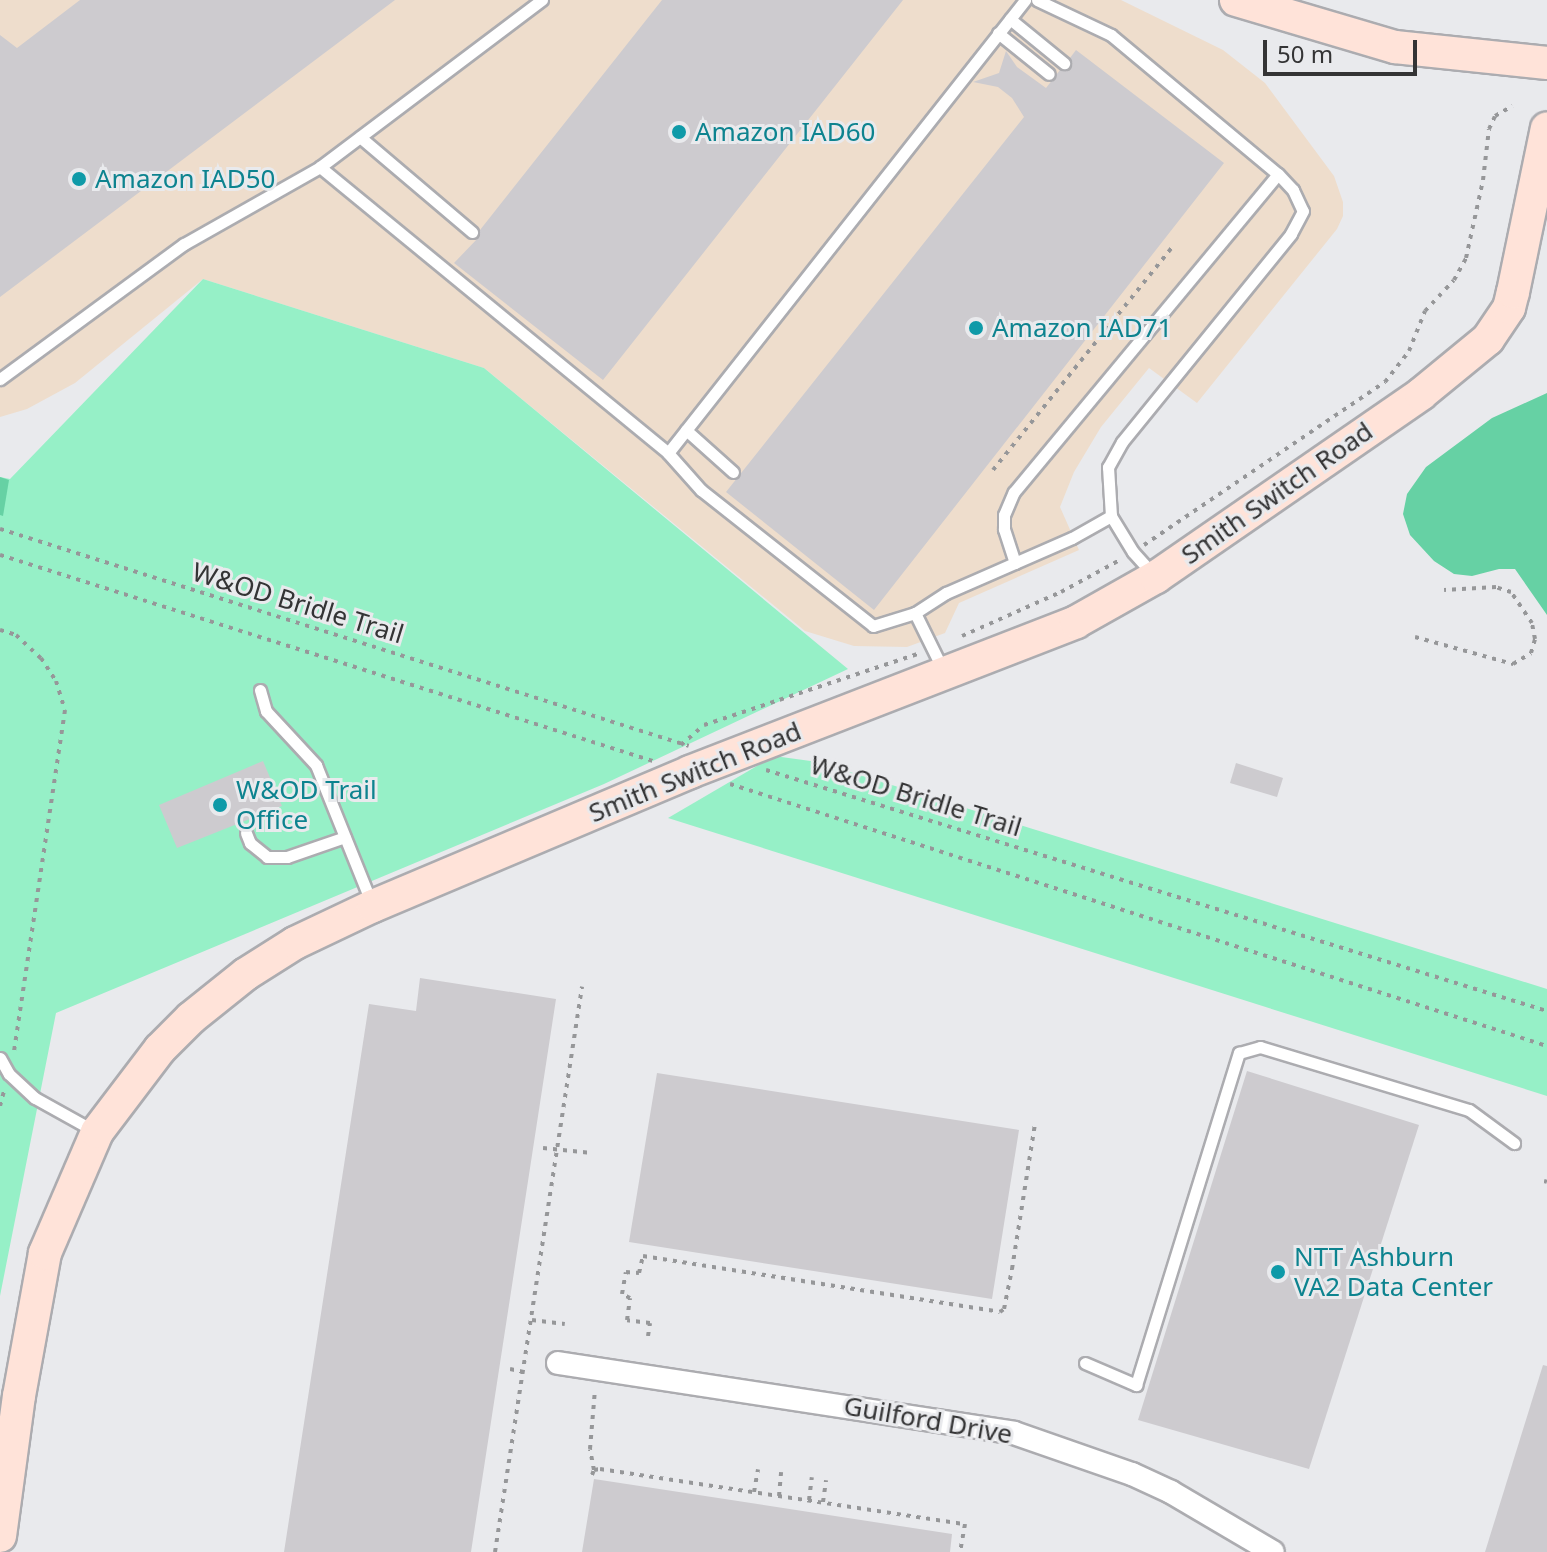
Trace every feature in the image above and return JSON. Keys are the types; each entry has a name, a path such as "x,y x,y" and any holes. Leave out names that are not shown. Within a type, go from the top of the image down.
{"street":[{"path":"1236,0 1395,47 1547,63"},
{"name":"Smith Switch Road","path":"0,1536 10,1395 45,1253 97,1132 160,1049 191,1018 246,974 295,943 681,756 726,758 939,661 1076,622 1156,577 1421,394 1488,339 1509,308 1547,128"},
{"name":"Guilford Drive","path":"558,1363 1014,1433 1158,1486 1273,1552"}],"lane":[{"path":"0,379 184,244 320,167 542,0"},
{"path":"668,453 1025,0"},
{"path":"1037,0 1111,35 1278,174 1293,190 1303,211 1291,234 1122,442 1108,467 1111,516 1133,552 1156,577"},
{"path":"1010,19 1064,63"},
{"path":"998,33 1049,74"},
{"path":"360,137 472,232"},
{"path":"320,167 668,453 701,490 873,626 915,613 946,593 1072,538 1111,516"},
{"path":"1015,563 1004,529 1004,515 1014,492 1278,174"},
{"path":"686,430 733,472"},
{"path":"915,613 939,661"},
{"path":"260,690 266,711 316,765 373,906"},
{"path":"246,833 250,843 267,857 287,857 345,837"},
{"path":"1085,1363 1136,1385 1239,1053 1260,1047 1469,1110 1514,1143"},
{"path":"0,1058 9,1074 35,1098 97,1132"}],"path":[{"path":"681,756 704,725 939,661 1133,552 1385,382 1409,351 1425,311 1454,280 1466,258 1483,180 1489,129 1495,116 1512,106"},
{"path":"993,470 1174,245"},
{"name":"W&OD Bridle Trail","path":"0,529 681,756 726,758 1547,1011"},
{"path":"0,555 681,756 1547,1046"},
{"path":"1415,637 1513,664 1531,653 1535,639 1532,623 1511,592 1496,587 1444,590"},
{"path":"0,630 16,635 41,658 56,681 65,710 9,1074 0,1106"},
{"path":"496,1552 582,987"},
{"path":"648,1336 650,1323 627,1320 630,1298 622,1294 626,1272 641,1271 643,1256 1000,1312 1004,1309 1009,1283 1035,1123"},
{"path":"543,1148 592,1153"},
{"path":"532,1320 565,1324"},
{"path":"510,1369 524,1372"},
{"path":"590,1382 596,1400 590,1449 593,1472 754,1492 965,1524 960,1552"},
{"path":"754,1492 758,1469"},
{"path":"779,1496 781,1472"},
{"path":"809,1500 812,1477"},
{"path":"823,1502 826,1480"}],"shaded area":[{"path":"0,0 1121,0 1223,50 1265,83 1334,176 1343,202 1343,216 1337,229 1197,403 1149,368 1101,427 1074,472 1060,507 1079,550 959,603 945,633 907,647 854,646 805,631 484,368 203,279 75,383 27,409 0,417"}],"green space":[{"path":"203,279 484,368 848,669 604,784 56,1013 0,1296 0,477 10,479"},
{"path":"1547,393 1547,615 1515,569 1499,569 1472,576 1454,574 1434,561 1410,535 1403,514 1407,494 1426,467 1492,418"},
{"path":"0,477 9,480 3,516 0,515"},
{"path":"774,756 818,762 1547,989 1547,1096 668,818"}],"building":[{"name":"Amazon IAD50","path":"80,0 395,0 0,297 0,35 17,48"},
{"name":"Amazon IAD60","path":"662,0 903,0 603,380 454,263 479,237 480,230"},
{"name":"Amazon IAD71","path":"1076,50 1224,163 874,610 726,492 1024,117 1012,98 998,87 973,82 999,73 1006,51 1017,67 1046,88 1060,70 1071,68 1070,58"},
{"name":"W&OD Trail Office","path":"263,761 282,806 177,848 159,805"},
{"path":"1236,763 1283,778 1277,797 1230,783"},
{"path":"420,978 556,999 471,1552 284,1552 369,1004 416,1011"},
{"name":"NTT Ashburn VA2 Data Center","path":"1247,1071 1419,1125 1309,1469 1138,1420"},
{"path":"657,1073 1019,1130 992,1299 629,1242"},
{"path":"1543,1365 1547,1366 1547,1552 1485,1552"},
{"path":"594,1479 952,1534 950,1552 582,1552"}],"place":[{"name":"Amazon IAD60","path":"679,132"},
{"name":"Amazon IAD50","path":"79,179"},
{"name":"Amazon IAD71","path":"976,328"},
{"name":"W&OD Trail Office","path":"220,805"},
{"name":"NTT Ashburn VA2 Data Center","path":"1278,1272"}]}
